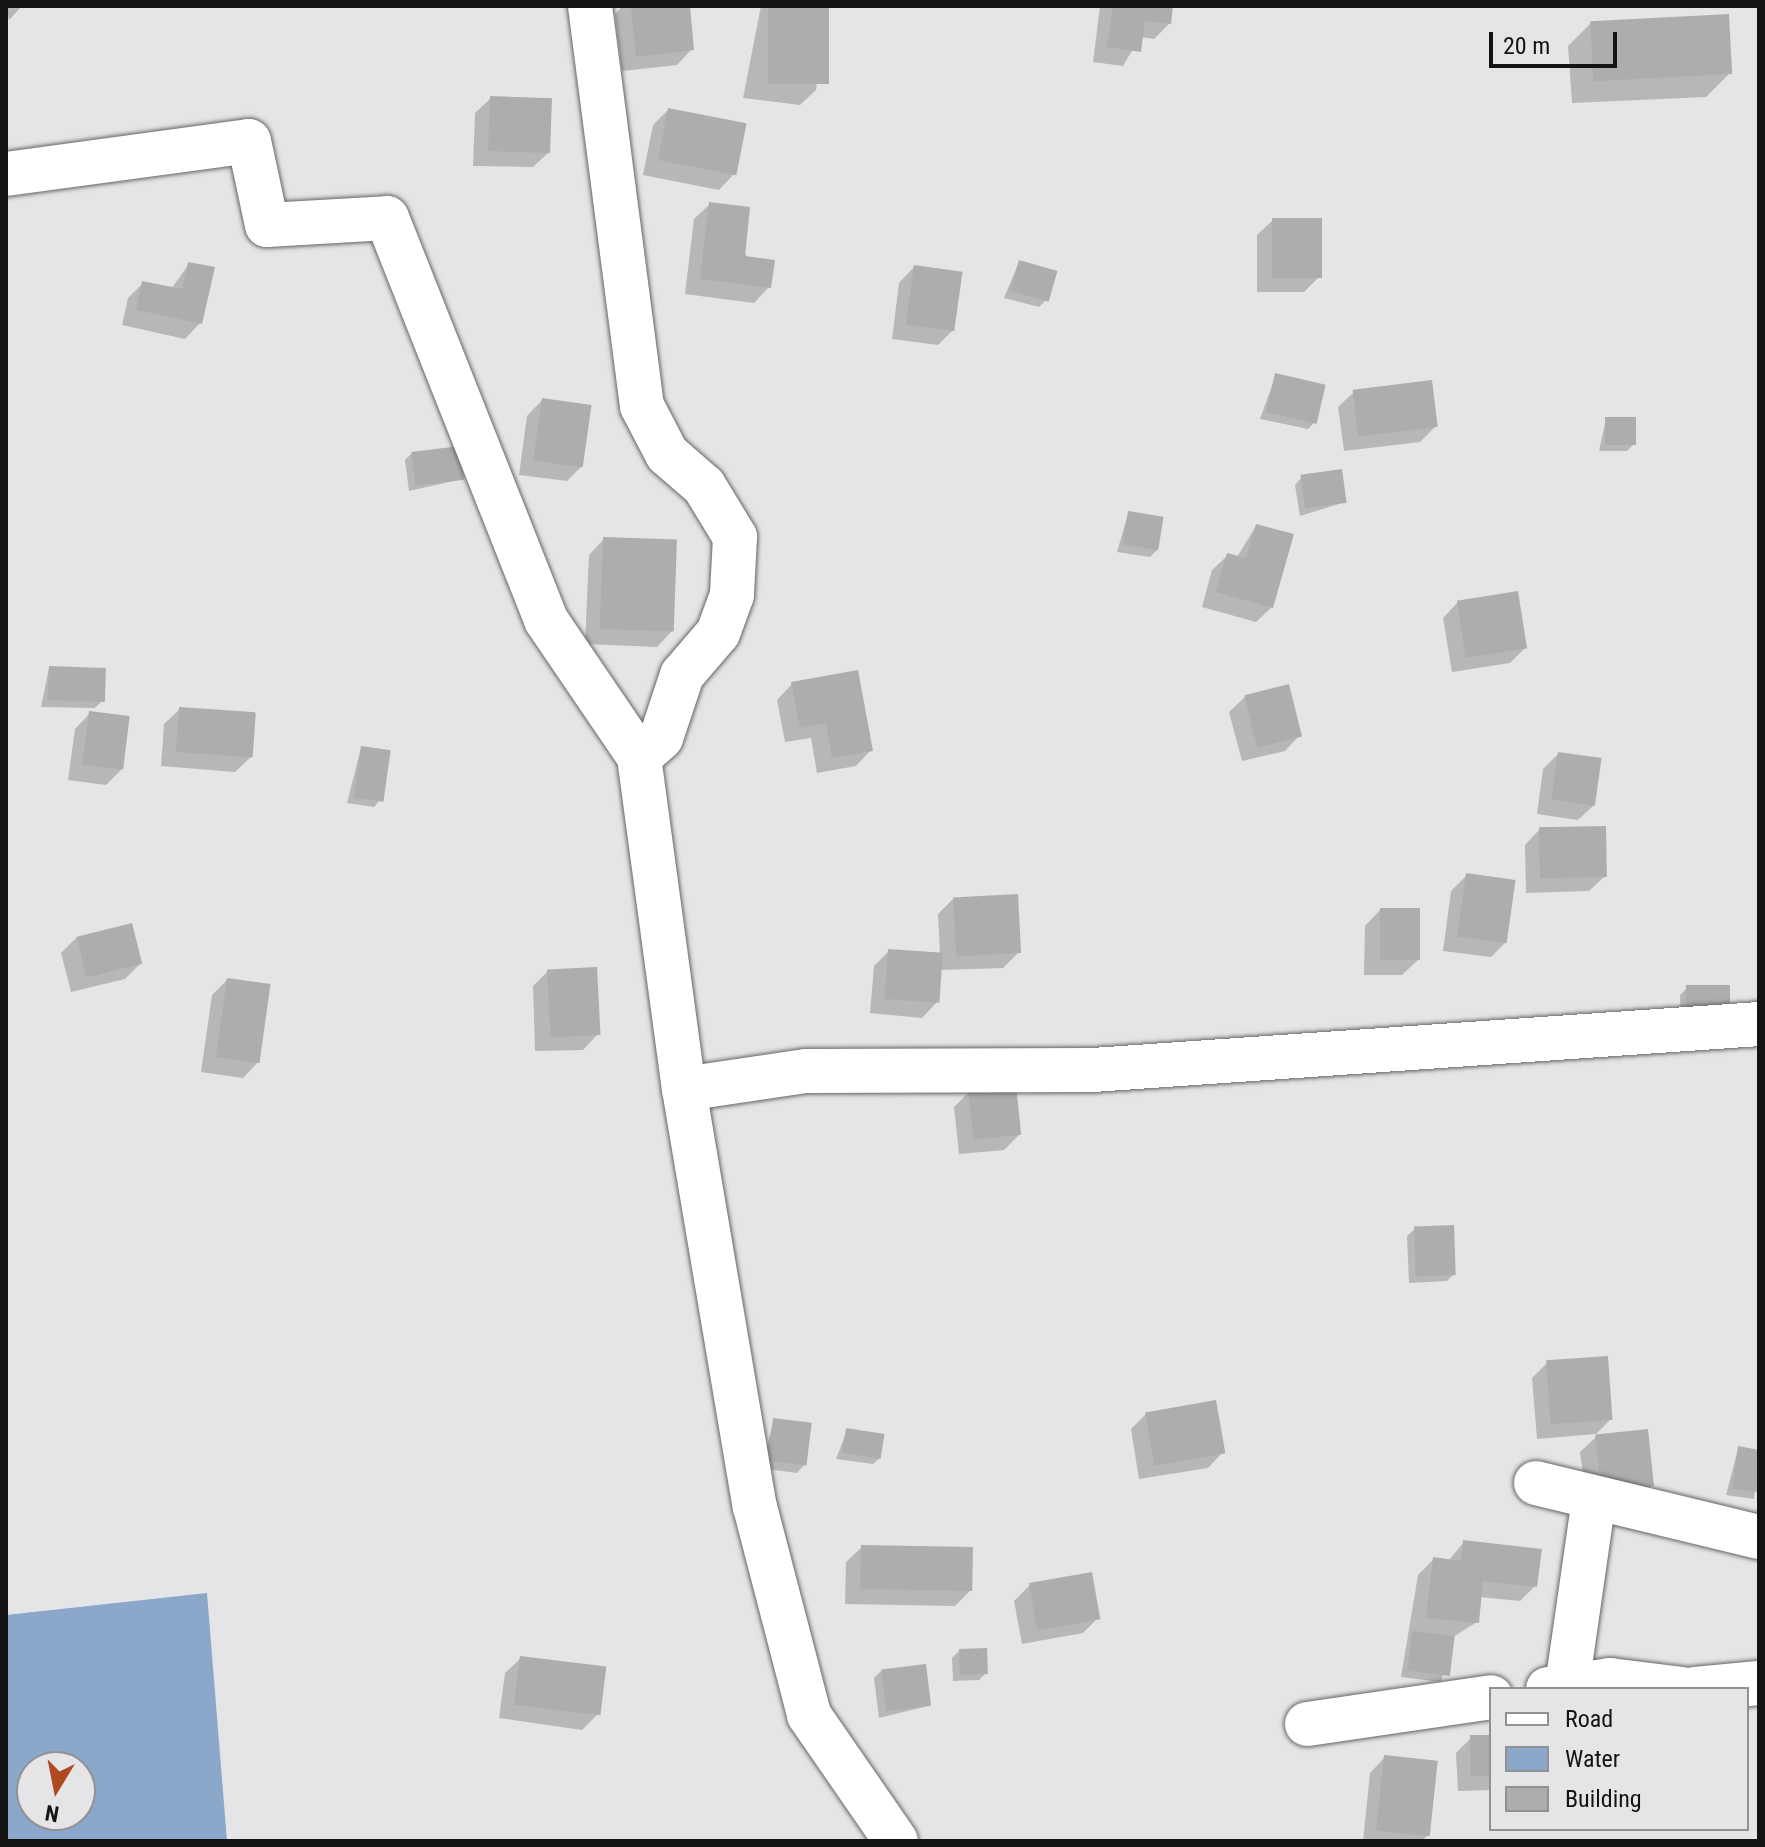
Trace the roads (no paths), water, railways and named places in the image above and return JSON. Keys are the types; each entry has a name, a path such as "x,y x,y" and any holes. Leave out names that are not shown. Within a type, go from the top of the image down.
{"street":[{"path":"590,6 642,406 667,454 704,486 735,537 732,595 718,633 682,675 661,738 639,757"},
{"path":"6,174 249,141 267,225 387,218 546,620 639,757 684,1089 755,1507 809,1715 896,1841"},
{"path":"684,1089 806,1071 1093,1070 1759,1024"},
{"path":"1536,1483 1759,1537"},
{"path":"1558,1687 1594,1498"},
{"path":"1564,1687 1610,1680 1666,1687"},
{"path":"1716,1687 1759,1683"},
{"path":"1307,1724 1489,1697"}],"water":[{"path":"207,1593 227,1841 6,1841 6,1615"}]}
